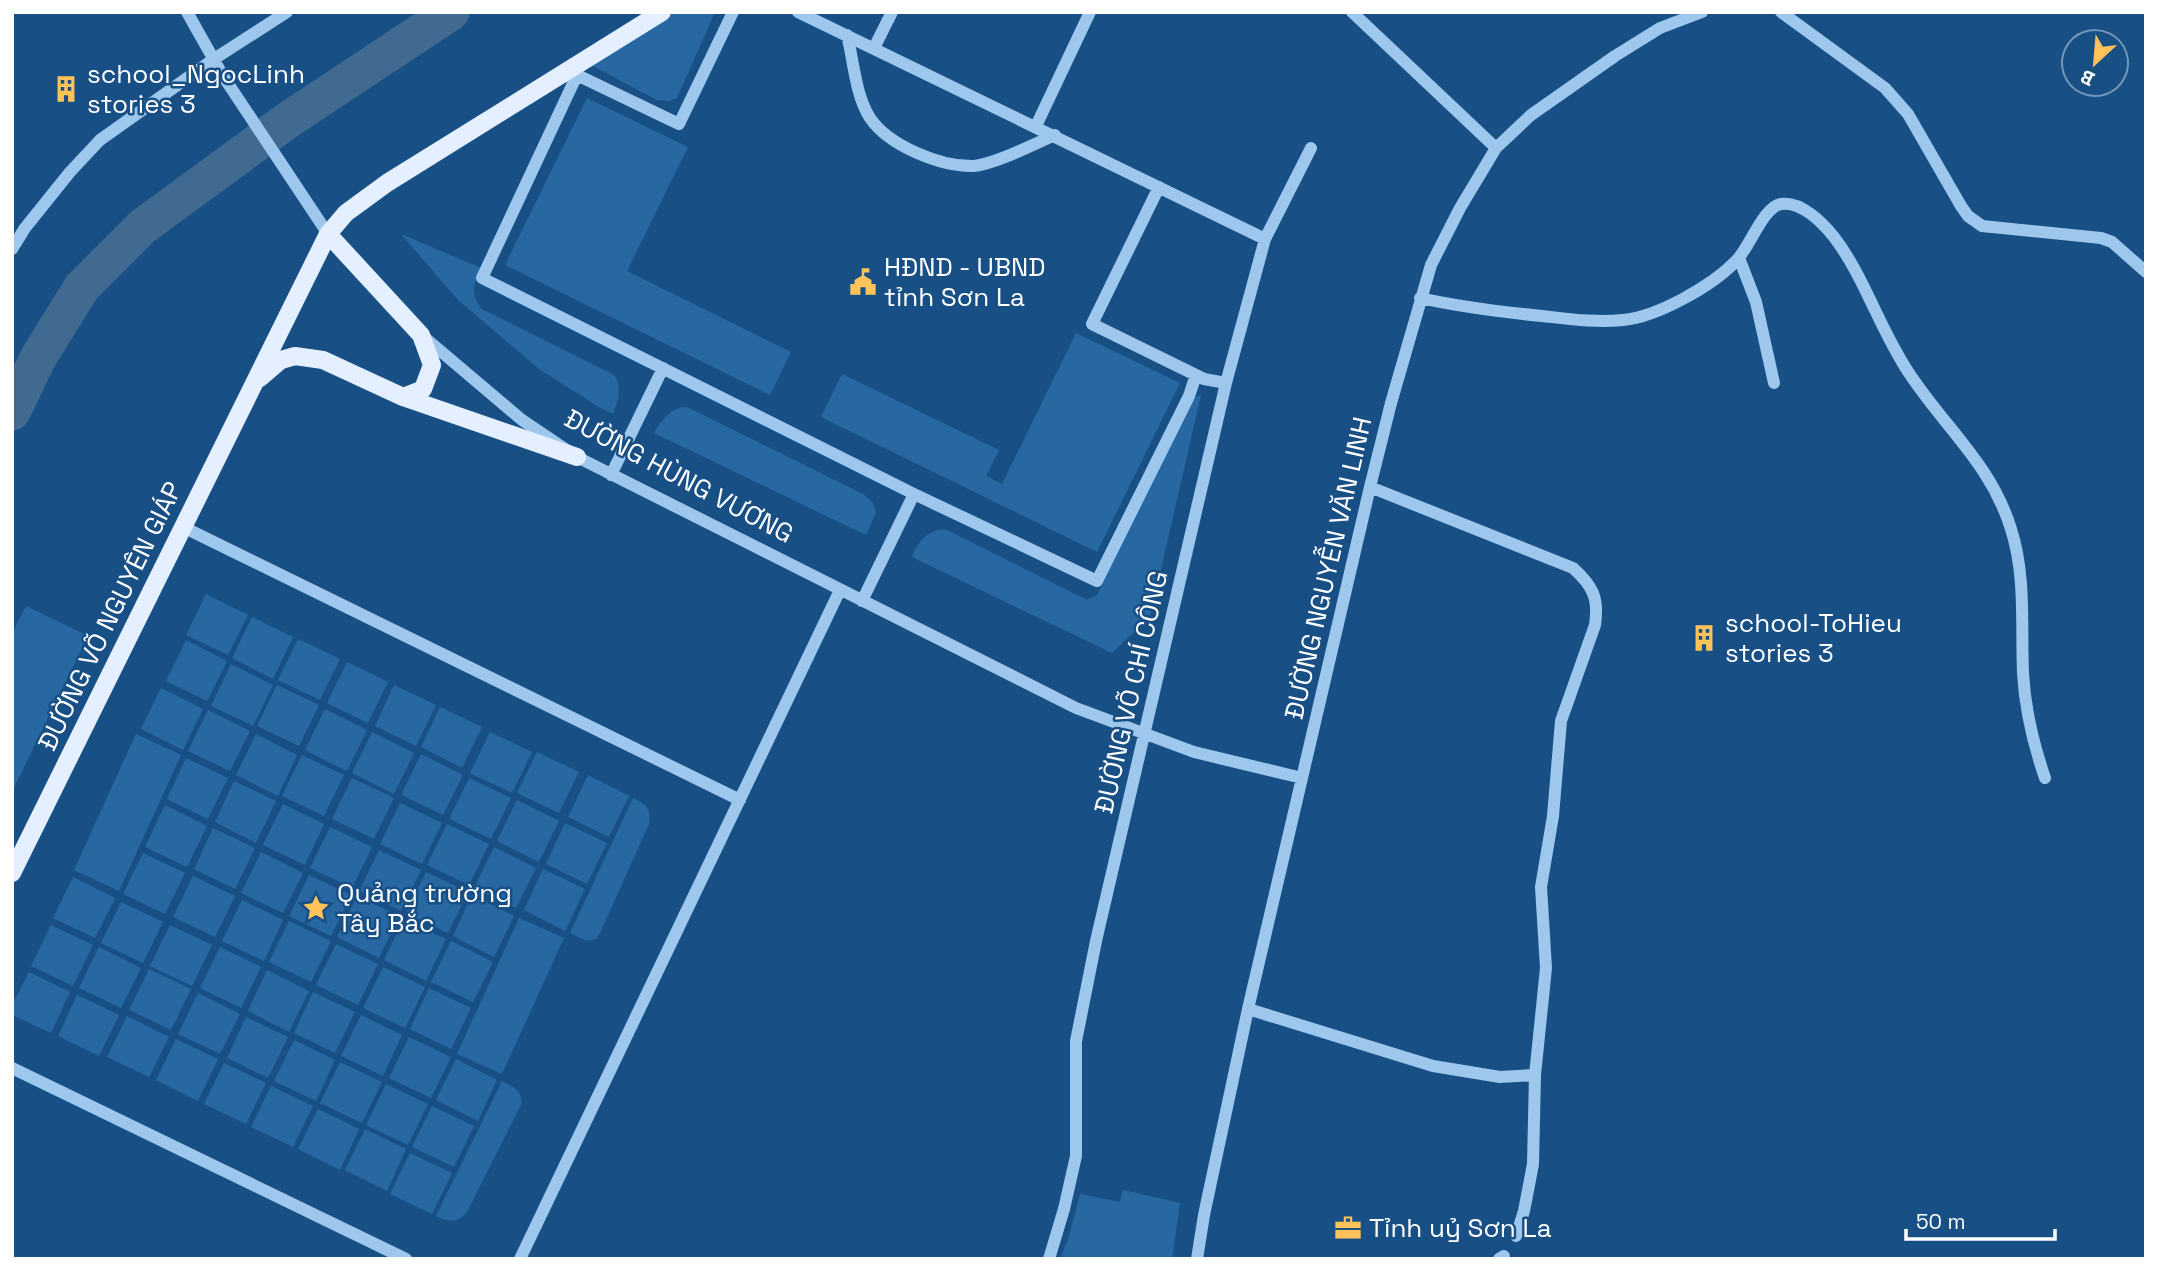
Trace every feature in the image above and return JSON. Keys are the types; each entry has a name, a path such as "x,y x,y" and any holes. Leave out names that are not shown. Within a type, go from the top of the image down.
{"main road":[{"name":"ĐƯỜNG VÕ NGUYÊN GIÁP","path":"12,873 328,234 346,213 387,183 575,71 662,12"},
{"name":"ĐƯỜNG HÙNG VƯƠNG","path":"328,234 421,335"},
{"path":"403,397 423,388 432,365 421,335"},
{"name":"ĐƯỜNG VÕ NGUYÊN GIÁP","path":"254,382 281,360 295,356 323,360 403,397 577,457"}],"street":[{"name":"ĐƯỜNG HÙNG VƯƠNG","path":"187,12 223,76 328,234"},
{"path":"12,249 25,228 70,172 100,140 214,59 287,12"},
{"path":"733,12 679,124 575,71 482,278 914,494 1097,581 1189,396 1196,375"},
{"path":"799,12 1265,239"},
{"path":"874,48 892,12"},
{"path":"1037,126 1090,12"},
{"path":"1352,12 1496,148"},
{"name":"ĐƯỜNG NGUYỄN VĂN LINH","path":"1197,1259 1248,1009 1370,487 1431,265 1460,208 1496,148 1531,115 1615,56 1660,29 1702,12"},
{"path":"1781,12 1885,88 1908,114 1968,216 1982,226 2101,238 2112,242 2146,272"},
{"path":"847,35 858,89 870,119 900,146 942,163 976,166 1055,135"},
{"name":"ĐƯỜNG VÕ CHÍ CÔNG","path":"1049,1259 1065,1209 1076,1156 1076,1041 1096,941 1226,383 1265,239 1311,148"},
{"path":"1159,187 1092,324 1204,379 1226,383"},
{"path":"1420,298 1465,308 1587,321 1624,320 1647,314 1676,301 1728,270 1747,248 1768,210 1780,204 1805,209 1820,222 1847,258 1888,339 1909,373 1981,465 1998,493 2012,531 2020,581 2026,712 2031,739 2045,778"},
{"path":"1739,258 1756,302 1774,383"},
{"name":"ĐƯỜNG HÙNG VƯƠNG","path":"421,335 522,420 577,457 611,475 1076,708 1194,752 1303,778"},
{"path":"611,475 663,369"},
{"path":"1370,487 1573,568 1587,580 1596,598 1595,625 1562,721 1553,816 1541,887 1546,968 1535,1074 1533,1164 1516,1236"},
{"path":"862,601 914,494"},
{"path":"183,527 740,800"},
{"path":"520,1259 840,590"},
{"path":"1248,1009 1433,1066 1500,1077 1535,1074"},
{"path":"12,1068 406,1259"}],"shaded area":[{"path":"669,12 715,12 677,98 669,101 657,100 591,65"},
{"path":"587,98 688,147 627,271 791,352 770,395 505,265"},
{"path":"401,234 481,268 474,294 482,309 614,375 619,390 613,414 539,369 458,300"},
{"path":"1076,333 1180,383 1097,552 821,417 842,374 999,450 986,476 1002,484"},
{"path":"1201,395 1150,617 1112,653 912,557 929,533 947,530 1087,600 1097,595 1194,398"},
{"path":"687,407 863,494 873,503 876,513 866,535 654,433 671,412"},
{"path":"206,594 248,615 228,655 186,635"},
{"path":"26,606 88,636 12,792 12,633"},
{"path":"252,617 293,637 273,679 232,658"},
{"path":"298,639 340,659 320,700 278,680"},
{"path":"186,640 227,661 207,701 166,681"},
{"path":"347,662 388,682 368,723 327,703"},
{"path":"231,664 273,685 253,726 211,706"},
{"path":"277,685 319,705 299,746 257,726"},
{"path":"394,685 436,705 416,746 375,726"},
{"path":"161,688 203,709 183,750 141,729"},
{"path":"440,707 482,727 462,768 421,747"},
{"path":"325,709 367,730 347,771 305,750"},
{"path":"208,710 250,731 230,771 188,751"},
{"path":"372,732 414,753 394,794 352,773"},
{"path":"490,732 532,752 512,793 470,773"},
{"path":"136,734 181,755 119,891 74,870"},
{"path":"256,734 297,755 278,796 236,775"},
{"path":"537,752 579,772 559,813 517,793"},
{"path":"421,754 463,775 443,815 401,795"},
{"path":"302,755 344,775 324,816 282,796"},
{"path":"186,758 228,778 208,819 167,799"},
{"path":"588,775 629,796 609,837 568,817"},
{"path":"352,778 394,798 374,839 332,819"},
{"path":"469,778 511,798 491,839 449,819"},
{"path":"234,781 276,801 256,843 215,822"},
{"path":"633,798 647,807 649,824 600,933 596,939 587,941 570,933"},
{"path":"517,800 559,821 539,862 497,841"},
{"path":"400,803 442,823 422,864 380,844"},
{"path":"283,804 324,824 305,865 263,845"},
{"path":"165,805 207,826 187,867 145,847"},
{"path":"565,823 607,843 587,884 546,864"},
{"path":"447,824 489,844 469,885 427,865"},
{"path":"330,827 372,847 352,888 310,868"},
{"path":"213,828 255,848 235,889 194,869"},
{"path":"494,847 536,868 516,908 474,888"},
{"path":"379,850 421,870 401,911 359,891"},
{"path":"261,852 303,873 283,913 241,893"},
{"path":"143,853 185,873 165,914 123,894"},
{"path":"543,869 585,889 565,931 524,910"},
{"path":"426,872 468,892 448,933 406,913"},
{"path":"309,875 351,895 331,936 289,916"},
{"path":"193,876 235,896 215,937 173,917"},
{"path":"73,877 115,898 95,938 53,918"},
{"path":"472,895 514,916 494,957 453,936"},
{"path":"357,896 399,916 379,958 337,937"},
{"path":"242,900 283,920 264,961 222,941"},
{"path":"121,902 163,922 143,963 101,943"},
{"path":"519,918 564,938 502,1074 457,1054"},
{"path":"404,919 446,939 426,981 384,960"},
{"path":"289,921 331,941 311,982 269,962"},
{"path":"51,925 93,945 73,986 31,966"},
{"path":"170,925 212,945 192,986 150,966"},
{"path":"451,941 493,962 473,1002 431,982"},
{"path":"336,944 378,964 358,1005 316,985"},
{"path":"99,947 141,968 121,1008 79,988"},
{"path":"220,947 261,967 241,1008 200,988"},
{"path":"383,967 425,987 405,1028 363,1008"},
{"path":"149,969 191,989 171,1030 129,1010"},
{"path":"267,970 309,991 289,1032 248,1011"},
{"path":"29,972 70,992 51,1033 12,1015 12,1005"},
{"path":"429,988 471,1008 451,1049 410,1029"},
{"path":"313,992 355,1012 335,1053 294,1033"},
{"path":"198,993 240,1014 220,1054 178,1034"},
{"path":"77,995 119,1015 99,1056 58,1036"},
{"path":"361,1015 402,1035 383,1076 341,1056"},
{"path":"127,1016 169,1037 149,1077 107,1057"},
{"path":"246,1017 288,1037 268,1078 227,1058"},
{"path":"409,1037 451,1057 431,1098 389,1078"},
{"path":"176,1039 218,1059 198,1101 156,1080"},
{"path":"294,1040 335,1060 316,1101 274,1081"},
{"path":"456,1059 497,1080 478,1121 436,1100"},
{"path":"340,1062 382,1082 362,1123 320,1103"},
{"path":"224,1063 266,1083 246,1124 204,1104"},
{"path":"502,1081 519,1092 521,1105 467,1212 452,1221 436,1216"},
{"path":"386,1084 428,1104 408,1145 366,1125"},
{"path":"271,1086 313,1106 293,1147 251,1127"},
{"path":"432,1106 474,1126 454,1167 412,1147"},
{"path":"318,1109 359,1129 340,1170 298,1149"},
{"path":"365,1129 406,1149 387,1191 345,1170"},
{"path":"410,1153 452,1173 432,1214 390,1194"},
{"path":"1123,1190 1180,1203 1172,1259 1060,1259 1080,1194 1120,1202"}],"waterway":[{"path":"12,412 38,358 82,287 142,227 288,120 451,12"}],"place":[{"name":"school_NgocLinh stories 3","path":"66,89"},
{"name":"HĐND - UBND tỉnh Sơn La","path":"863,282"},
{"name":"school-ToHieu stories 3","path":"1704,638"},
{"name":"Quảng trường Tây Bắc","path":"316,908"},
{"name":"Tỉnh uỷ Sơn La","path":"1348,1228"}]}
